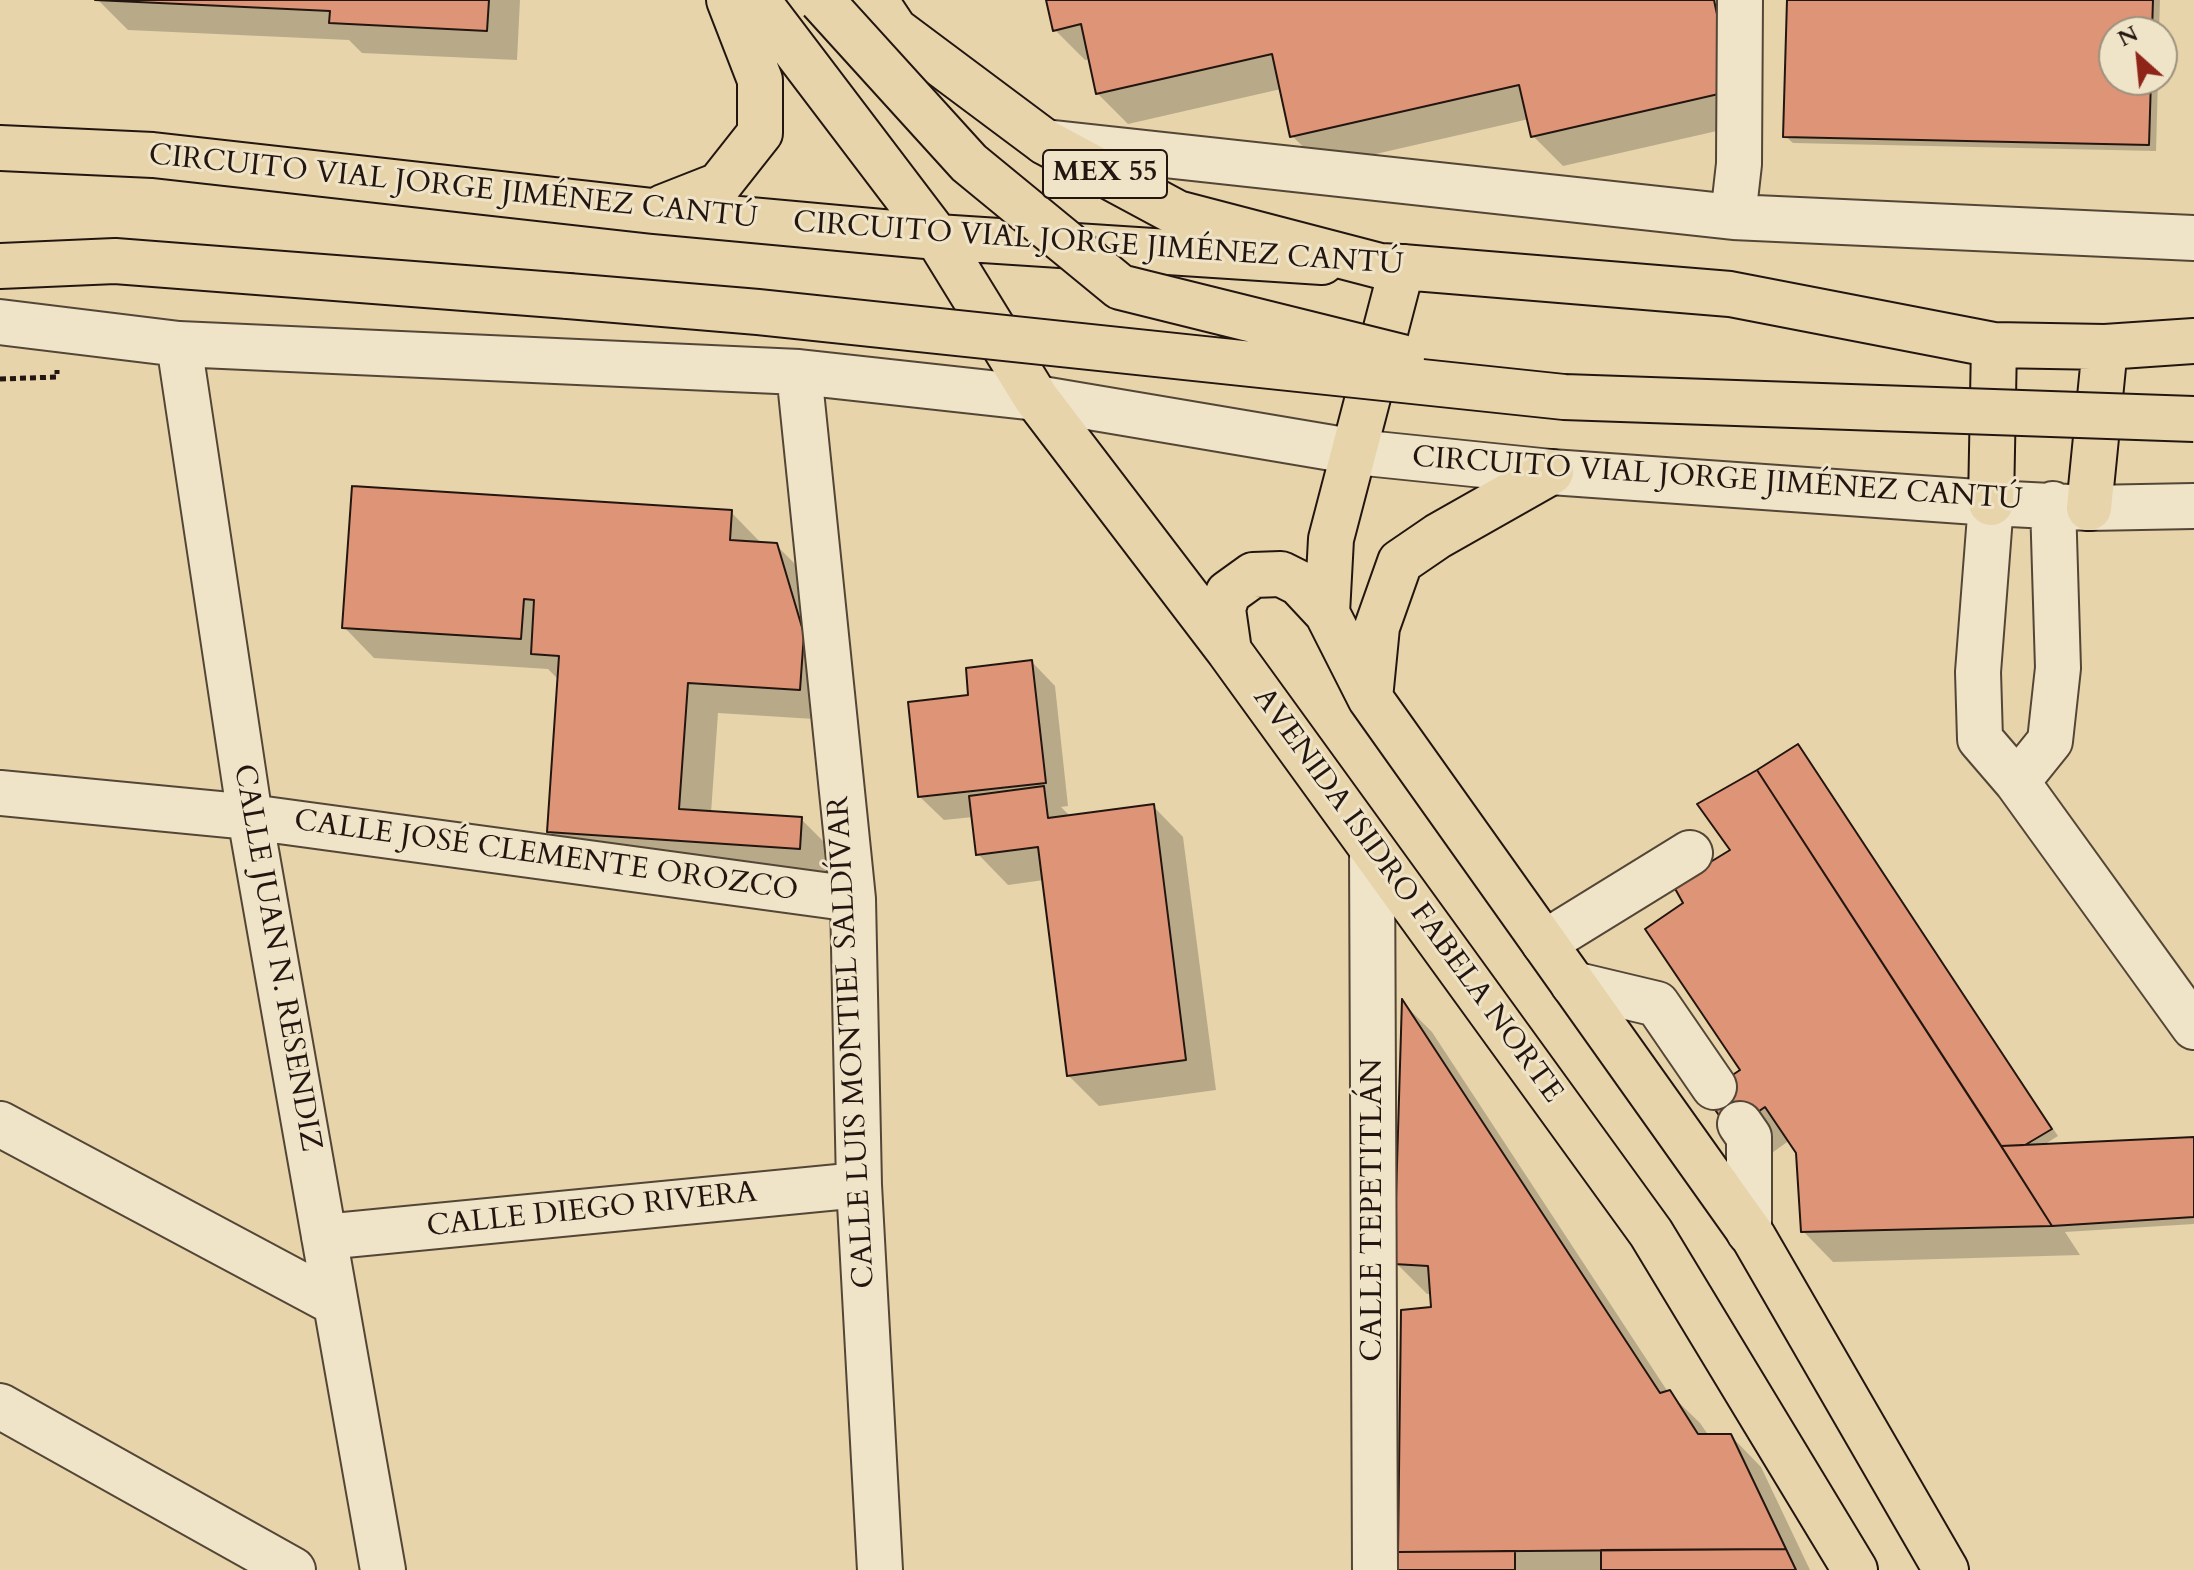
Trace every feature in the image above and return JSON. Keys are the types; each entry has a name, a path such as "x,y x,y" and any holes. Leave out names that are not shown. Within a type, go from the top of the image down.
{"main road":[{"path":"653,211 719,185 760,133 760,80 729,0"},
{"name":"AVENIDA ISIDRO FABELA NORTE","path":"757,0 937,237 1036,398 1229,651 1651,1233 1855,1570"},
{"path":"821,0 969,163 1120,287 1564,397"},
{"name":"MEX 55","path":"875,0 895,30 1045,142 1177,213 1391,266"},
{"name":"CIRCUITO VIAL JORGE JIMÉNEZ CANTÚ","path":"0,148 153,155 653,211 937,237 1391,266 1730,294 1994,345 2105,347 2194,341"},
{"path":"0,266 115,261 568,296 774,314 1564,397 2194,419"},
{"path":"1327,613 1331,539 1356,452 1391,266"},
{"path":"2071,506 2105,347 2153,323 2194,315"},
{"path":"1991,503 1994,345"},
{"path":"1370,698 1377,627 1400,562 1438,536 1551,472"},
{"path":"1229,651 1223,609 1228,593 1253,575 1281,574 1299,583 1327,613 1370,698 1749,1232 1946,1570"}],"street":[{"path":"1733,217 1739,164 1740,0"},
{"path":"1045,142 1733,217 2194,238"},
{"name":"CIRCUITO VIAL JORGE JIMÉNEZ CANTÚ","path":"0,322 179,344 799,372 1036,398 1356,452 1551,472 1991,503 2194,506"},
{"name":"CALLE JUAN N. RESENDIZ","path":"179,344 250,817 383,1570"},
{"name":"CALLE LUIS MONTIEL SALDÍVAR","path":"799,372 853,899 859,1185 880,1570"},
{"path":"1991,503 1978,672 1980,739 2017,782 2194,1027"},
{"path":"2017,782 2050,741 2071,506"},
{"name":"CALLE JOSÉ CLEMENTE OROZCO","path":"0,793 250,817 853,899"},
{"name":"CALLE TEPETITLÁN","path":"1372,849 1375,1570"},
{"path":"1544,943 1690,853"},
{"path":"1573,984 1657,1004 1714,1087"},
{"path":"0,1124 335,1303"},
{"path":"1740,1124 1749,1137 1749,1232"},
{"name":"CALLE DIEGO RIVERA","path":"324,1237 859,1185"},
{"path":"0,1406 293,1570"}],"path":[{"path":"0,379 57,377"}],"building":[{"path":"95,0 489,0 487,31 329,23 330,11"},
{"path":"1046,0 1714,0 1722,38 1723,93 1531,137 1519,85 1290,137 1272,54 1096,94 1081,24 1053,31"},
{"path":"1787,0 2153,0 2152,16 2098,16 2098,96 2151,96 2149,145 1783,137"},
{"path":"352,486 732,510 730,540 777,543 804,634 800,690 688,683 679,809 802,817 800,849 547,832 559,656 531,654 534,600 524,599 521,639 342,628"},
{"path":"1032,660 1046,783 918,797 908,702 968,695 966,668"},
{"path":"1798,744 2052,1129 2025,1145 2001,1146 1757,770"},
{"path":"1757,770 2052,1226 1801,1232 1796,1153 1765,1107 1730,1131 1704,1094 1740,1070 1645,929 1683,903 1673,885 1730,850 1697,804"},
{"path":"1044,786 1048,818 1154,804 1186,1060 1067,1076 1038,847 976,855 969,796"},
{"path":"1402,999 1660,1393 1670,1390 1698,1434 1731,1434 1786,1549 1398,1552 1401,1310 1431,1307 1428,1266 1394,1264"},
{"path":"2194,1137 2194,1217 2052,1226 2001,1146"},
{"path":"1786,1549 1796,1570 1601,1570 1601,1550"},
{"path":"1515,1551 1515,1570 1397,1570 1398,1552"}]}
